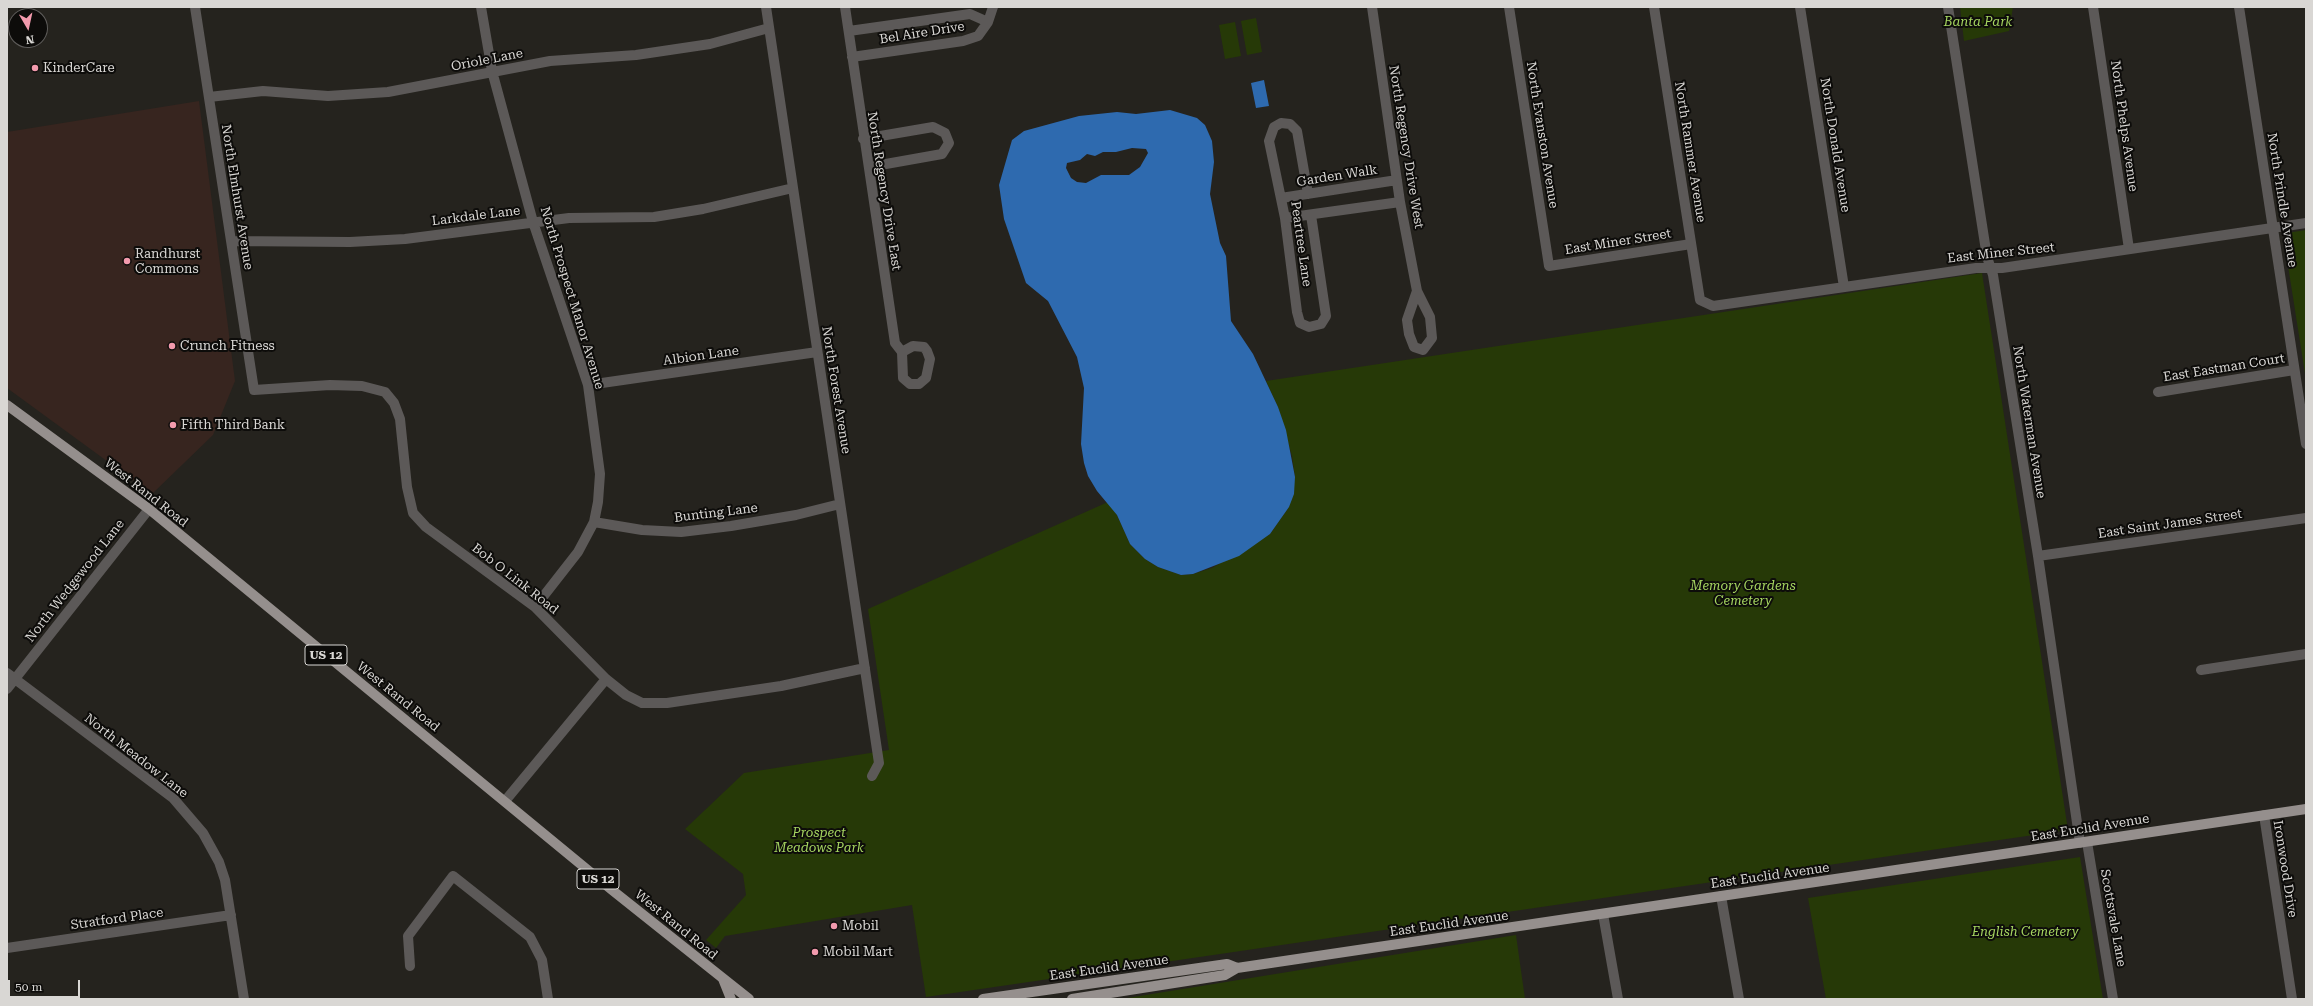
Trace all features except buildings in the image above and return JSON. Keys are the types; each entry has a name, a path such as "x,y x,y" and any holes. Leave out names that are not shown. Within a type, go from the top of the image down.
{"main road":[{"name":"West Rand Road","path":"7,405 149,509 612,890 749,999"},
{"name":"East Euclid Avenue","path":"1072,999 1225,974 1237,968 2306,809"},
{"name":"East Euclid Avenue","path":"983,999 1227,964 1237,968"},
{"path":"723,979 730,999"}],"street":[{"name":"North Elmhurst Avenue","path":"195,7 254,390"},
{"name":"North Prospect Manor Avenue","path":"481,7 492,71 534,222 588,385 600,474 598,502 594,522 578,552 535,607"},
{"name":"North Forest Avenue","path":"766,7 879,763 872,776"},
{"name":"North Regency Drive East","path":"845,7 863,139 869,167 895,343 902,352"},
{"name":"Bel Aire Drive","path":"852,57 963,41 978,36 988,22 992,7"},
{"name":"North Regency Drive West","path":"1372,7 1400,202 1417,291 1430,317 1432,338 1423,350 1414,347 1409,334 1408,320 1417,291"},
{"name":"North Evanston Avenue","path":"1510,7 1549,266"},
{"name":"North Rammer Avenue","path":"1654,7 1700,300"},
{"name":"North Donald Avenue","path":"1800,7 1844,287"},
{"name":"North Waterman Avenue","path":"1948,7 1986,257 1990,268 2084,842"},
{"name":"North Phelps Avenue","path":"2093,7 2129,249"},
{"name":"North Prindle Avenue","path":"2239,7 2274,227 2306,444"},
{"name":"Bel Aire Drive","path":"849,31 970,14 988,22"},
{"name":"Oriole Lane","path":"209,97 263,92 328,96 388,92 550,61 636,55 710,44 769,28"},
{"name":"Peartree Lane","path":"1308,194 1297,131 1290,124 1281,123 1274,127 1269,141 1285,218 1297,312 1300,323 1309,326 1321,324 1326,316 1311,215"},
{"path":"863,139 933,127 946,133 949,142 942,154 869,167"},
{"name":"Garden Walk","path":"1281,198 1397,180"},
{"name":"Larkdale Lane","path":"231,241 366,241 405,239 569,218 654,217 703,209 793,188"},
{"path":"1285,218 1400,202"},
{"name":"East Miner Street","path":"1700,300 1713,306 1976,268 2002,268 2306,223"},
{"name":"East Miner Street","path":"1549,266 1691,244"},
{"name":"Albion Lane","path":"588,385 818,352"},
{"name":"East Eastman Court","path":"2158,392 2294,370"},
{"name":"Bob O Link Road","path":"254,390 362,386 385,392 394,403 400,419 407,487 413,513 426,527 535,607 606,678 626,695 642,703 667,703 781,686 865,668"},
{"name":"Bunting Lane","path":"594,522 642,530 682,532 789,516 840,504"},
{"name":"North Wedgewood Lane","path":"7,689 11,676 149,509"},
{"name":"East Saint James Street","path":"2038,556 2306,518"},
{"path":"2201,670 2306,654"},
{"name":"North Meadow Lane","path":"11,676 173,798 203,833 219,862 225,880 244,999"},
{"path":"505,801 606,678"},
{"name":"Ironwood Drive","path":"2264,815 2292,999"},
{"name":"Scottsvale Lane","path":"2084,842 2113,999"},
{"path":"410,966 408,936 453,876 530,937 542,960 548,999"},
{"path":"1721,896 1739,999"},
{"path":"1603,914 1618,999"},
{"name":"Stratford Place","path":"7,948 231,915"}],"shaded area":[{"name":"Randhurst Commons","path":"199,101 235,381 213,435 152,494 7,388 7,132"}],"green space":[{"name":"Banta Park","path":"1960,7 2013,7 2009,31 1964,41"},
{"path":"1256,18 1262,52 1247,55 1241,21"},
{"path":"1235,22 1241,56 1225,59 1219,25"},
{"path":"2306,230 2306,380 2286,253 2287,236 2293,232"},
{"name":"Memory Gardens Cemetery","path":"1982,273 2068,830 926,997 912,905 725,936 716,948 706,940 746,895 743,874 685,829 744,773 889,750 868,609 1108,502 1117,515 1130,544 1145,559 1158,567 1181,575 1193,574 1212,568 1270,534 1289,507 1295,477 1292,456 1278,407 1266,381"},
{"name":"English Cemetery","path":"2080,857 2103,999 1826,999 1808,898"},
{"path":"1516,935 1525,999 1121,999"}],"water":[{"path":"1264,80 1269,106 1256,108 1251,83"},
{"path":"1170,110 1197,118 1205,125 1212,141 1214,162 1210,194 1220,243 1226,256 1231,321 1253,354 1278,407 1286,430 1295,477 1294,494 1289,507 1270,534 1239,556 1193,574 1181,575 1158,567 1145,559 1130,544 1117,515 1097,491 1088,476 1081,444 1084,388 1077,357 1048,301 1026,283 1004,219 999,185 1012,140 1024,131 1079,116 1117,112 1136,114","holes":["1132,148 1146,149 1148,153 1140,167 1129,175 1101,175 1086,183 1077,182 1071,178 1066,168 1067,163 1080,160 1087,154 1095,156 1103,152 1116,152"]}],"place":[{"name":"KinderCare","path":"35,68"},
{"name":"Randhurst Commons","path":"127,261"},
{"name":"Crunch Fitness","path":"172,346"},
{"name":"Fifth Third Bank","path":"173,425"},
{"name":"Mobil","path":"834,926"},
{"name":"Mobil Mart","path":"815,952"}],"park label":[{"name":"Prospect Meadows Park","path":"819,840"}]}
